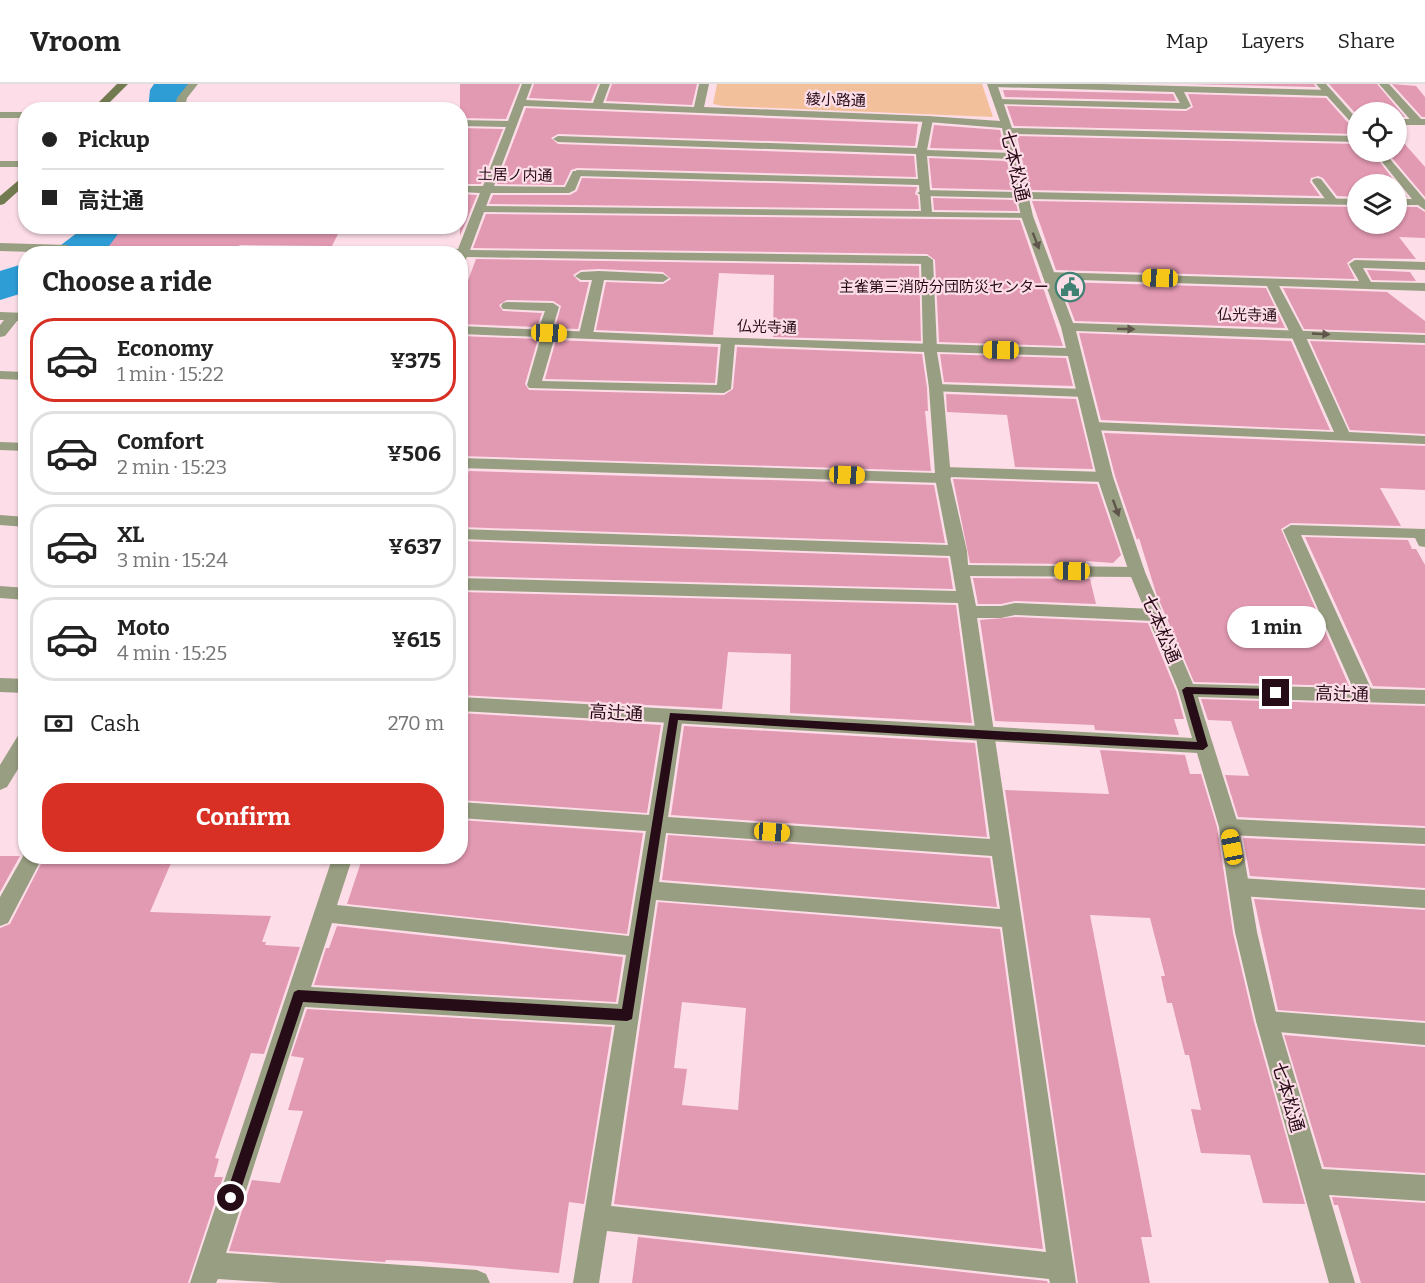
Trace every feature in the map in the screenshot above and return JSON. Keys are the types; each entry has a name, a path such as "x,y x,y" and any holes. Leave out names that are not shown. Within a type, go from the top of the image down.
{"street":[{"path":"104,102 123,84"},
{"path":"181,102 193,84"},
{"path":"466,246 527,84"},
{"path":"597,106 605,84"},
{"path":"699,109 704,84"},
{"path":"993,84 1329,93"},
{"name":"七本松通","path":"993,84 1007,128 1020,195 1068,327 1072,352 1105,477 1137,572 1186,690 1228,828 1246,932 1267,1021 1342,1283"},
{"path":"1321,84 1347,114"},
{"path":"1384,84 1421,122"},
{"path":"998,101 1186,105 1178,89"},
{"name":"綾小路通","path":"520,103 928,119 1007,128 1347,139"},
{"path":"0,115 18,115"},
{"path":"927,215 921,152 928,119"},
{"path":"468,123 512,124"},
{"path":"558,139 1013,156"},
{"path":"1388,162 1424,204"},
{"path":"0,164 18,164"},
{"name":"土居ノ内通","path":"468,189 569,190 577,173 923,187"},
{"path":"1317,181 1332,201"},
{"path":"5,194 18,183"},
{"path":"923,187 1020,195 1347,202"},
{"path":"1407,203 1424,204"},
{"path":"480,210 1027,216"},
{"path":"0,247 18,248"},
{"path":"468,257 927,260 930,349 936,388 943,475 962,570 1062,1275 597,1217"},
{"path":"1367,285 1355,264 1425,266"},
{"path":"586,334 599,275"},
{"path":"1050,275 1425,287"},
{"path":"581,276 663,278"},
{"path":"1271,282 1297,333 1342,436"},
{"path":"507,306 553,307 534,385 724,390 728,342"},
{"path":"0,316 18,316"},
{"path":"0,333 18,318"},
{"name":"仏光寺通","path":"1068,327 1425,339"},
{"name":"仏光寺通","path":"468,330 728,342 1072,352"},
{"path":"0,375 18,376"},
{"path":"936,388 1084,393"},
{"path":"1092,426 1425,440"},
{"path":"0,446 18,447"},
{"path":"468,466 1105,477"},
{"path":"0,520 18,521"},
{"path":"1365,695 1291,530 1420,533 1425,542"},
{"path":"468,534 959,551"},
{"path":"962,570 1137,572"},
{"path":"468,584 967,605 1002,612 1015,609 1154,615"},
{"path":"0,592 18,593"},
{"path":"0,685 18,686"},
{"name":"高辻通","path":"1186,690 1425,697"},
{"name":"高辻通","path":"468,704 1203,746"},
{"path":"586,1283 674,716"},
{"path":"0,782 18,752"},
{"path":"468,811 1002,848"},
{"path":"1228,828 1425,836"},
{"path":"0,917 29,864"},
{"path":"340,864 206,1274 477,1283"},
{"path":"1240,887 1425,899"},
{"path":"647,890 1012,919"},
{"path":"325,913 638,947"},
{"path":"298,996 627,1015"},
{"path":"1267,1021 1425,1034"},
{"path":"1312,1181 1425,1188"}],"shaded area":[{"path":"717,84 982,84 993,117 723,106 713,104"}],"building":[{"path":"460,84 520,84 506,119 468,118 468,102 460,102"},
{"path":"534,84 598,84 591,101 529,98"},
{"path":"612,84 697,84 692,105 606,101"},
{"path":"1187,84 1314,84 1316,87"},
{"path":"1329,84 1377,84 1392,102 1347,102 1347,104"},
{"path":"1392,84 1416,86 1425,97 1425,117 1422,117"},
{"path":"1003,90 1173,94 1176,101 1005,97"},
{"path":"1188,94 1326,98 1347,122 1347,134 1014,126 1007,106 1186,111 1193,107"},
{"path":"526,108 918,124 915,146 558,134 551,138 558,144 914,156 916,177 577,168 571,170 564,185 497,184"},
{"path":"934,125 1000,130 1005,150 930,148"},
{"path":"468,128 503,129 481,184 468,184"},
{"path":"1017,136 1347,144 1347,162 1380,162 1389,174 1347,174 1347,196 1337,196 1323,178 1318,176 1311,178 1310,182 1320,196 1029,190"},
{"path":"1407,147 1425,167 1425,197 1407,174 1395,162 1407,162"},
{"path":"929,158 1007,161 1013,190 932,188"},
{"path":"582,178 917,187 915,194 918,196 919,209 489,204 493,195 570,195 577,191"},
{"path":"468,194 477,195 468,217"},
{"path":"933,198 1015,200 1018,211 934,210"},
{"path":"1032,201 1347,207 1347,234 1407,234 1407,207 1417,207 1425,212 1425,238 1399,237 1416,259 1354,258 1347,263 1355,279 1056,270"},
{"path":"486,214 1020,220 1063,346 939,342 935,260 927,254 473,248"},
{"path":"118,234 338,234 332,246 109,246"},
{"path":"476,259 919,266 921,341 773,337 774,275 719,273 713,335 596,330 606,282 663,284 671,279 663,272 599,269 581,270 573,275 580,282 589,282 578,329 555,328 561,306 553,301 507,300 499,305 503,311 542,313 537,327 468,324 468,280"},
{"path":"1367,270 1410,272 1416,281 1372,280"},
{"path":"1060,282 1266,288 1285,328 1075,321"},
{"path":"1283,288 1387,292 1425,321 1425,333 1304,329"},
{"path":"1079,333 1291,341 1330,430 1101,420"},
{"path":"468,336 538,339 525,384 529,390 724,395 733,389 737,347 922,354 927,388 928,411 925,411 931,471 468,456"},
{"path":"556,340 718,347 715,383 545,379"},
{"path":"1310,341 1425,345 1425,434 1350,430"},
{"path":"940,354 1066,358 1073,386 944,382"},
{"path":"946,394 1076,399 1093,469 1015,467 1007,415 947,412"},
{"path":"1104,433 1425,446 1425,490 1380,488 1401,526 1291,523 1281,529 1349,686 1194,682 1156,593 1139,538 1137,540 1115,476"},
{"path":"469,471 934,485 945,543 468,527"},
{"path":"953,479 1097,484 1121,555 1113,563 1086,561 1086,564 970,563"},
{"path":"1305,537 1408,540 1412,549 1416,549 1425,565 1425,688 1373,686"},
{"path":"468,541 948,558 953,589 468,576"},
{"path":"973,578 1090,579 1096,604 1015,601 1001,604 978,604"},
{"path":"468,592 956,605 972,723 790,713 791,654 728,652 722,709 468,695"},
{"path":"1015,617 1148,623 1176,691 1184,719 1174,719 1179,735 1095,730 1094,725 995,721 980,620"},
{"path":"1201,699 1425,706 1425,826 1238,817 1225,775 1249,776 1231,721 1208,720"},
{"path":"468,713 661,725 647,813 468,801"},
{"path":"684,726 975,743 987,837 671,815"},
{"path":"1100,750 1185,755 1190,774 1201,774 1217,827 1233,933 1254,1022 1305,1204 1263,1203 1250,1155 1201,1153 1191,1109 1201,1110 1189,1055 1185,1055 1172,1003 1167,1003 1161,976 1165,976 1150,918 1090,915 1152,1237 1141,1237 1150,1283 1078,1283 1005,790 1109,794"},
{"path":"468,821 643,833 627,934 347,904 360,864 468,864"},
{"path":"668,835 990,858 997,907 662,880"},
{"path":"1243,838 1425,846 1425,888 1250,876"},
{"path":"0,856 18,856 18,860 0,892"},
{"path":"41,864 171,864 150,912 271,916 262,942 266,942 265,945 300,947 264,1054 251,1053 215,1158 219,1159 214,1177 223,1177 188,1283 0,1283 0,928 10,924"},
{"path":"1254,899 1425,910 1425,1021 1278,1010"},
{"path":"658,902 1000,929 1043,1249 614,1204","holes":["682,1002 746,1008 738,1110 682,1105 687,1069 674,1068"]},
{"path":"337,926 623,957 616,1002 314,985 326,948 329,948"},
{"path":"307,1009 612,1027 584,1204 569,1202 559,1273 418,1261 386,1260 385,1262 229,1251 252,1180 280,1183 303,1111 288,1110 304,1058 291,1056"},
{"path":"1284,1035 1425,1047 1425,1173 1324,1167"},
{"path":"1332,1197 1425,1203 1425,1283 1361,1283 1338,1205 1334,1205"},
{"path":"638,1237 1047,1281 1048,1283 632,1283"}],"waterway":[{"path":"166,102 167,90 172,84"},
{"path":"86,246 102,234"},
{"path":"0,287 18,279"}],"place":[{"name":"主雀第三消防分団防災センター","path":"1070,287"}],"route":[{"path":"231,1198 298,996 627,1015 674,716 1203,746 1186,690 1276,693"}]}
